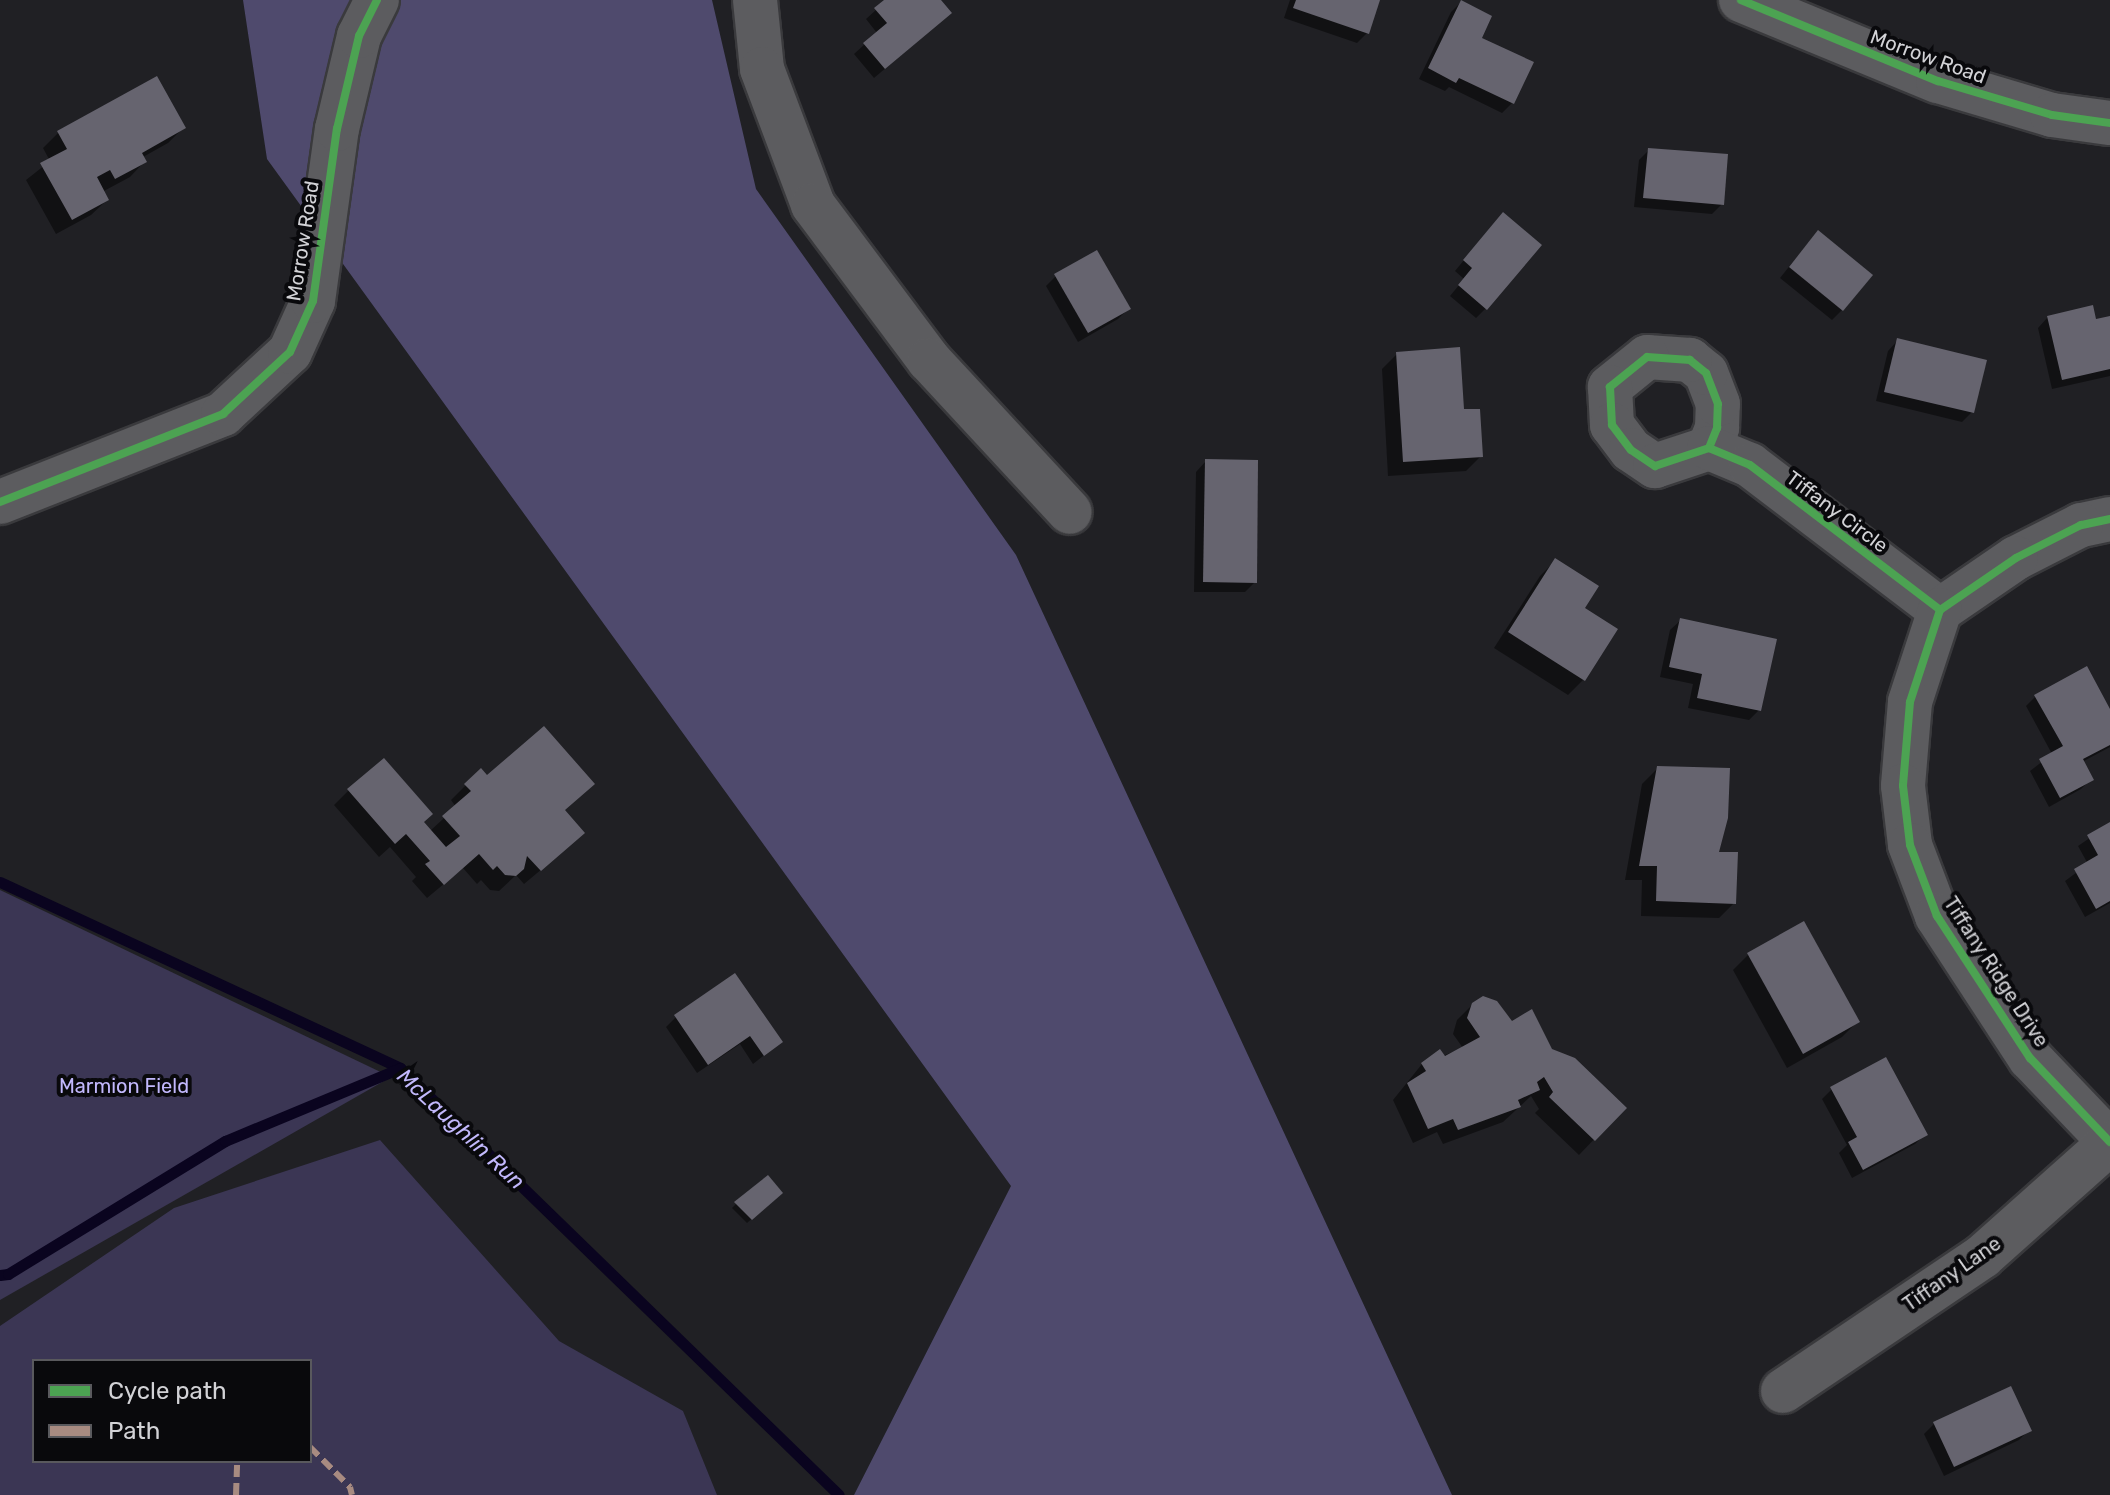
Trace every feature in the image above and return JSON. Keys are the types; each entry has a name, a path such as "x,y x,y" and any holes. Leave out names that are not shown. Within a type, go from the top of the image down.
{"street":[{"name":"Morrow Road","path":"0,502 223,414 290,352 313,301 337,129 359,36 377,0"},
{"path":"755,0 762,69 813,205 929,360 1070,512"},
{"name":"Morrow Road","path":"1741,0 1938,81 2052,115 2110,123"},
{"name":"Tiffany Circle","path":"1709,448 1750,465 1940,610"},
{"path":"1940,610 2016,558 2081,525 2110,519"},
{"name":"Tiffany Ridge Drive","path":"1940,610 1910,702 1903,786 1910,845 1937,916 2030,1058 2110,1142"},
{"name":"Tiffany Lane","path":"1783,1391 1983,1256 2110,1142"}],"green space":[{"name":"Marmion Field","path":"0,890 391,1077 0,1300"},
{"path":"380,1140 559,1341 683,1411 717,1495 0,1495 0,1326 174,1208"}],"shaded area":[{"path":"243,0 712,0 756,189 1016,555 1452,1495 854,1495 1011,1186 267,159"}],"building":[{"path":"884,0 941,0 952,13 885,69 863,43 887,23 874,8"},
{"path":"1296,0 1380,0 1369,34 1293,8"},
{"path":"1461,0 1492,16 1482,38 1534,62 1514,104 1459,78 1456,83 1428,68"},
{"path":"157,76 186,128 142,153 147,162 115,179 110,170 97,177 109,200 72,220 40,163 67,149 57,131"},
{"path":"1648,148 1728,154 1724,205 1643,198"},
{"path":"1503,212 1542,245 1487,310 1458,285 1472,268 1463,260"},
{"path":"1818,230 1873,275 1843,311 1789,267"},
{"path":"1097,250 1131,309 1088,333 1054,274"},
{"path":"2093,305 2096,319 2110,316 2110,369 2062,380 2047,316"},
{"path":"1897,338 1987,360 1974,413 1884,392"},
{"path":"1460,347 1464,409 1480,409 1483,457 1403,462 1396,352"},
{"path":"1205,459 1258,460 1257,583 1203,582"},
{"path":"1555,558 1599,586 1585,608 1618,629 1585,681 1508,632"},
{"path":"1680,618 1777,639 1761,711 1697,698 1702,674 1669,667"},
{"path":"2087,666 2110,709 2110,745 2083,759 2094,780 2060,798 2039,759 2063,746 2034,695"},
{"path":"544,726 595,784 565,810 585,833 541,871 527,856 524,869 516,876 505,875 497,866 493,870 479,854 444,885 425,864 430,861 406,834 395,844 347,789 384,758 433,814 424,822 446,847 460,836 442,816 471,791 464,784 481,768 487,775"},
{"path":"1657,766 1730,768 1728,818 1719,852 1738,852 1736,904 1656,901 1657,866 1639,866"},
{"path":"2110,822 2110,901 2096,909 2074,869 2098,855 2087,835"},
{"path":"1804,921 1860,1022 1803,1054 1747,953"},
{"path":"735,973 783,1042 764,1056 750,1036 708,1065 674,1015"},
{"path":"1483,996 1497,1001 1512,1021 1532,1009 1552,1049 1575,1058 1627,1108 1595,1141 1549,1097 1553,1092 1544,1077 1537,1082 1540,1090 1518,1100 1521,1107 1458,1130 1453,1119 1428,1129 1407,1083 1426,1071 1421,1063 1440,1049 1445,1056 1480,1037 1467,1018 1472,1003"},
{"path":"1886,1057 1928,1135 1863,1170 1848,1142 1857,1137 1830,1087"},
{"path":"768,1175 783,1193 752,1220 734,1202"},
{"path":"2011,1386 2032,1431 1954,1467 1933,1422"}],"waterway":[{"name":"McLaughlin Run","path":"0,882 400,1068 839,1495"},
{"path":"0,1275 8,1274 225,1141 400,1068"}],"marked path":[{"path":"312,1449 350,1487 352,1495"},
{"path":"236,1495 237,1463"}],"cycle path":[{"path":"0,502 223,414 290,352 313,301 337,129 359,36 377,0"},
{"path":"1741,0 1938,81 2052,115 2110,123"},
{"path":"1709,448 1717,428 1718,404 1706,373 1690,360 1647,357 1610,387 1612,425 1631,450 1655,466 1709,448 1750,465 1940,610"},
{"path":"2110,519 2081,525 2016,558 1940,610 1910,702 1903,786 1910,845 1937,916 2030,1058 2110,1142"}]}
